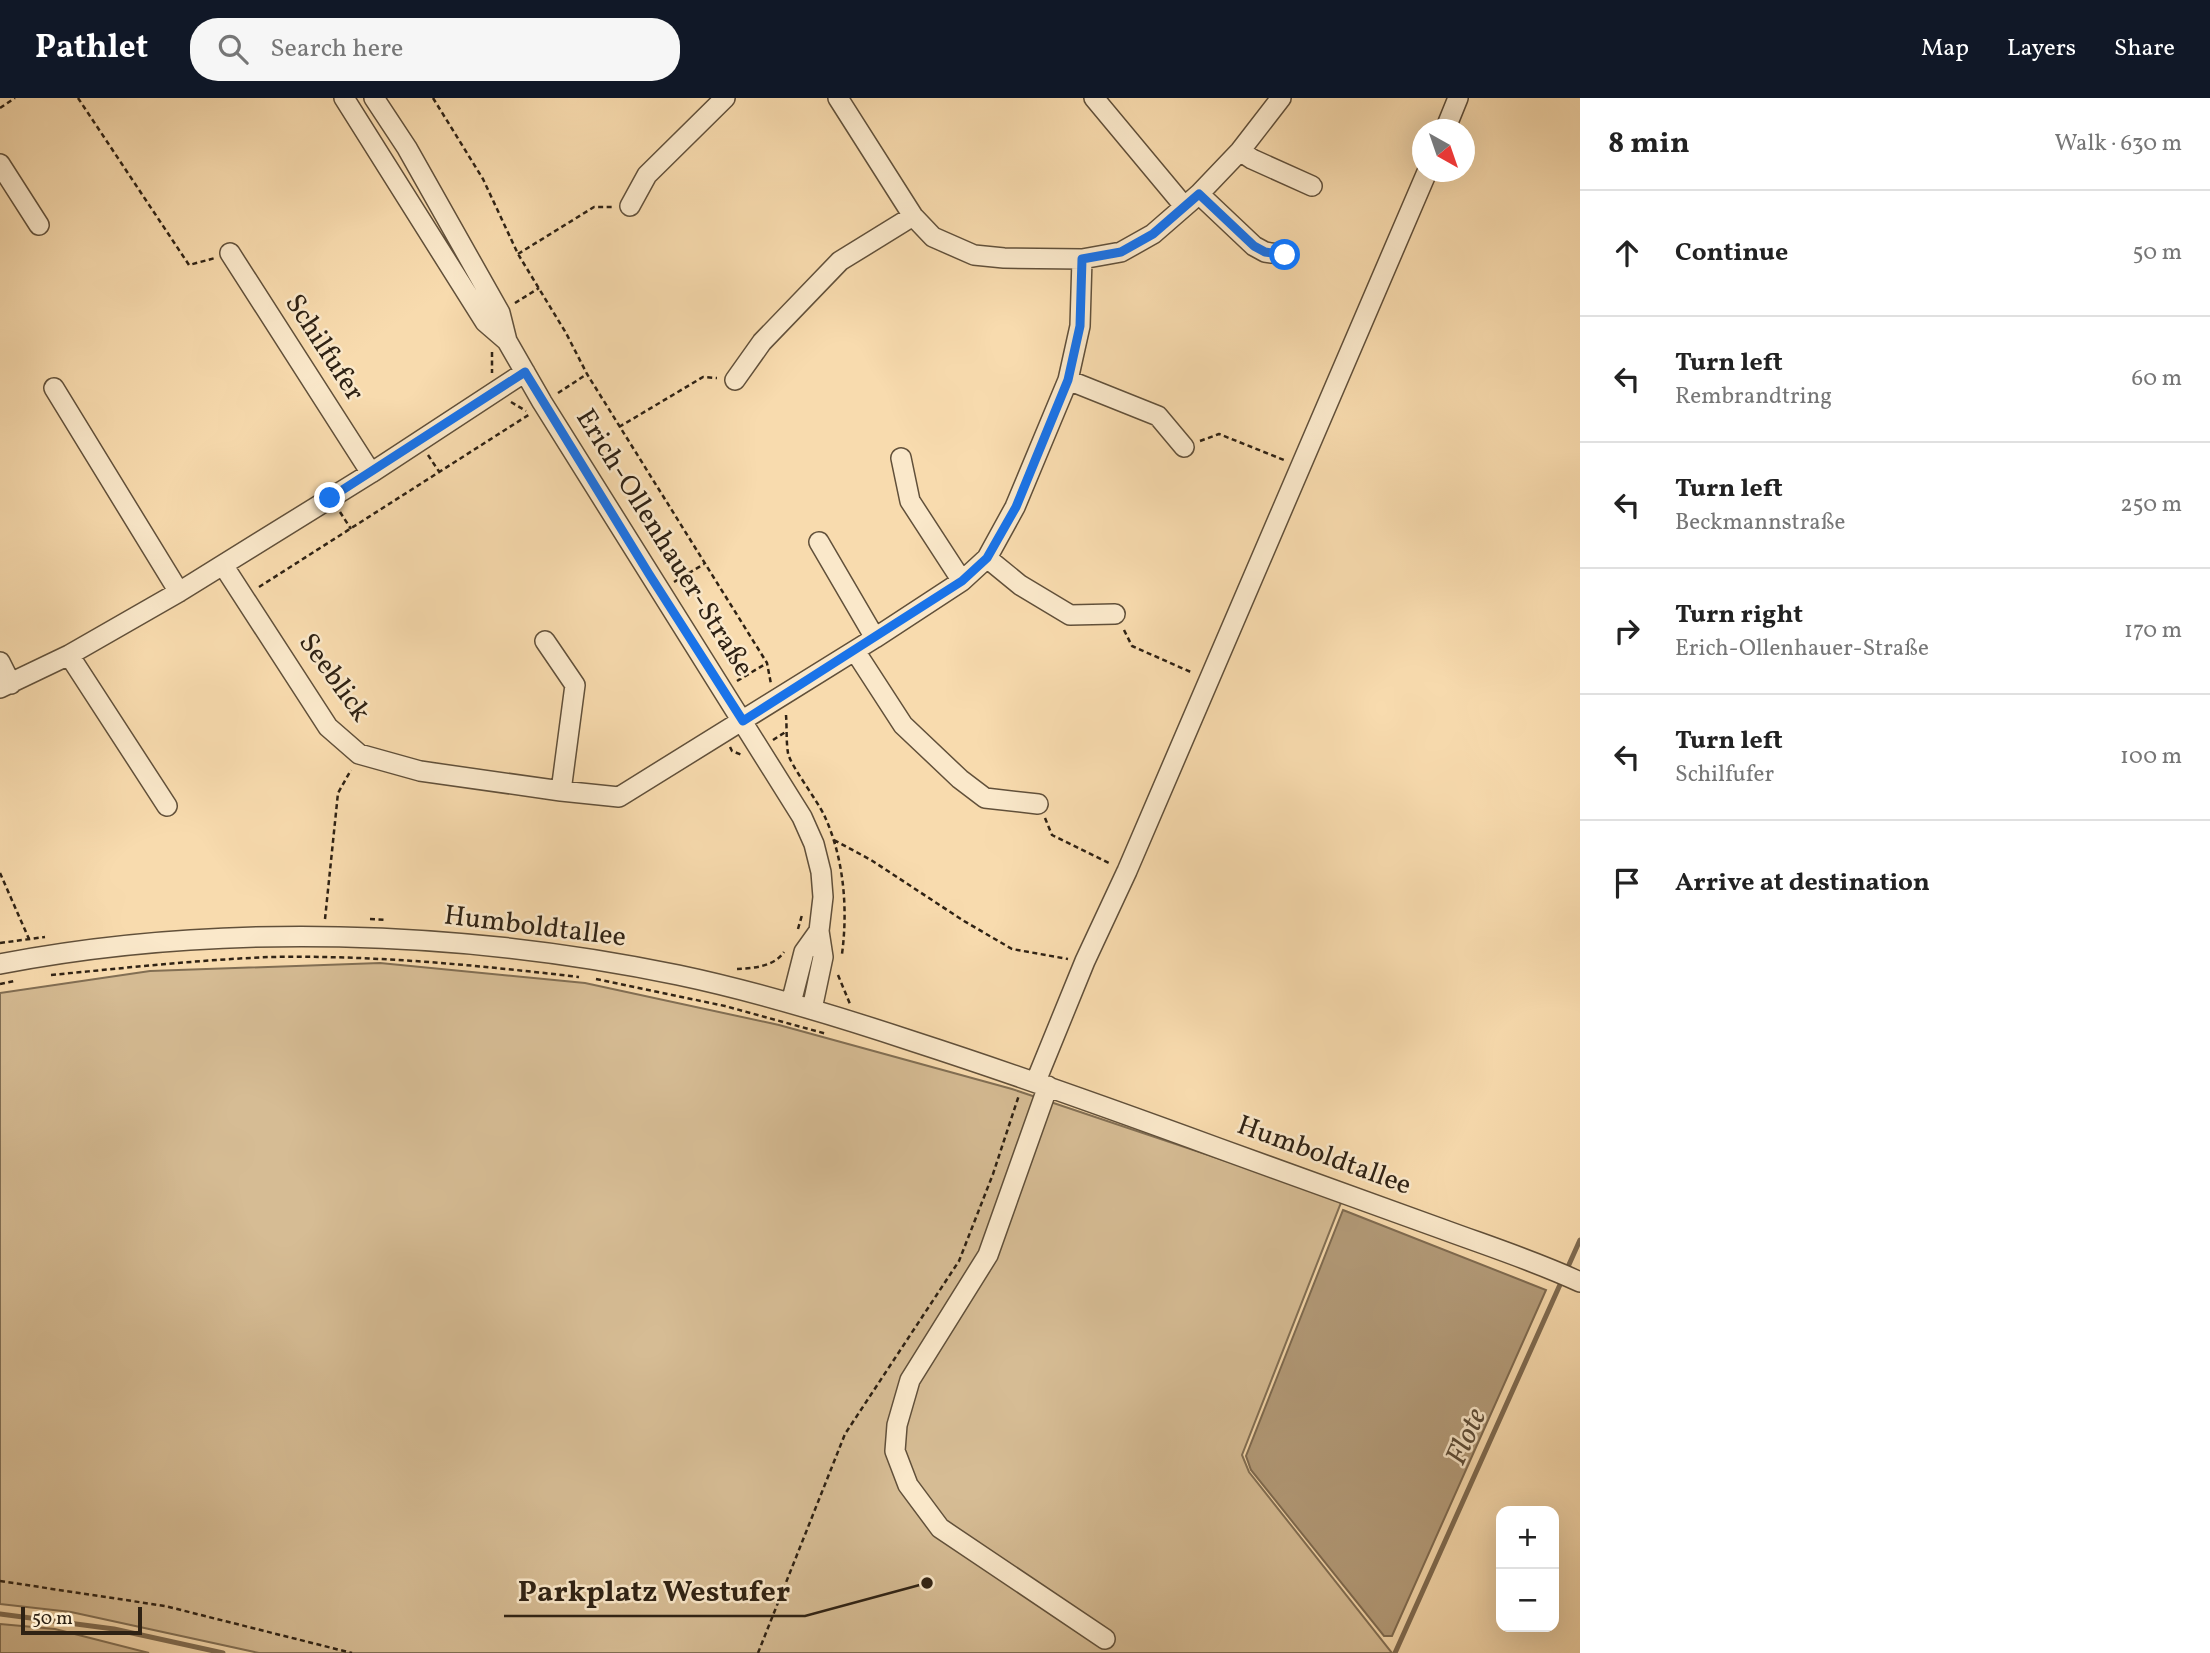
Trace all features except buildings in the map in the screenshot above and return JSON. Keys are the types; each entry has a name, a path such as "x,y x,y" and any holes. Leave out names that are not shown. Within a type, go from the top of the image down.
{"street":[{"name":"Erich-Ollenhauer-Straße","path":"344,98 485,323 507,341"},
{"name":"Erich-Ollenhauer-Straße","path":"374,98 407,148 500,313 507,341 525,372 802,817 814,844 821,872 823,897 819,932 823,957 812,1009"},
{"path":"630,206 648,175 725,98"},
{"path":"838,98 914,216 933,237 974,255 1082,259 1121,252 1153,234 1240,151 1281,98"},
{"path":"1094,98 1191,200 1254,246 1265,252 1285,255"},
{"path":"1449,119 1458,98"},
{"path":"1240,151 1312,186"},
{"path":"0,164 39,225"},
{"path":"1105,1639 940,1528 908,1485 895,1451 897,1425 910,1380 988,1255 1042,1083 1085,961 1127,871 1423,182"},
{"path":"735,380 762,342 840,261 914,216"},
{"name":"Schilfufer","path":"230,253 371,473"},
{"name":"Seeblick","path":"223,565 328,727 359,754 420,771 619,797 855,651 962,581 987,558 1016,507 1068,380 1080,326 1082,259"},
{"path":"0,662 6,686 69,655 223,565 371,473 525,372"},
{"path":"1068,380 1158,416 1184,447"},
{"path":"54,388 178,592"},
{"path":"901,458 911,501 962,581"},
{"path":"819,542 875,638"},
{"path":"987,558 1020,585 1070,615 1115,614"},
{"path":"545,640 575,685 561,791"},
{"path":"855,651 903,725 960,779 985,798 1038,804"},
{"path":"69,655 167,806"},
{"name":"Erich-Ollenhauer-Straße","path":"791,1003 804,951 819,932"},
{"name":"Humboldtallee","path":"0,964 34,957 155,944 322,937 494,947 597,960 680,975 812,1009 1042,1083 1580,1282"}],"path":[{"path":"0,107 15,98"},
{"path":"78,98 189,265 230,253"},
{"path":"433,98 483,179 517,254 566,332 618,427 767,663 769,681 779,698"},
{"path":"517,254 593,207 630,206"},
{"path":"618,427 703,377 735,380"},
{"path":"244,596 531,413"},
{"path":"1184,447 1219,434 1271,454"},
{"path":"674,582 704,564"},
{"path":"1115,614 1132,646 1184,669"},
{"path":"724,690 767,663"},
{"path":"722,733 732,751 748,758"},
{"path":"325,919 338,793 359,754"},
{"path":"1038,804 1052,835 1099,859"},
{"path":"834,840 871,859 941,907 1012,949 1085,961"},
{"path":"0,873 29,939"},
{"path":"797,933 802,914"},
{"path":"780,959 786,950"},
{"path":"49,975 269,957 380,958 487,966 591,978 725,1006 830,1035"},
{"path":"0,984 24,979"},
{"path":"758,1653 845,1434 959,1261 993,1174 1019,1095"},
{"path":"0,1581 164,1606 352,1653"}],"shaded area":[{"path":"380,963 585,983 779,1025 1012,1089 1342,1200 1242,1455 1249,1472 1392,1653 259,1653 71,1612 0,1604 0,993 150,971"},
{"path":"0,1624 55,1629 149,1653 0,1653"}],"water":[{"path":"1343,1210 1546,1290 1392,1636 1384,1636 1251,1470 1246,1456"}],"waterway":[{"name":"Flote","path":"1395,1653 1580,1240"},
{"path":"0,1614 114,1629 223,1653"}],"place":[{"name":"Parkplatz Westufer","path":"927,1583"}],"route":[{"path":"330,498 525,372 743,721 962,581 987,558 1016,507 1068,380 1080,326 1082,259 1121,252 1153,234 1199,194 1254,246 1265,252 1285,255"}]}
